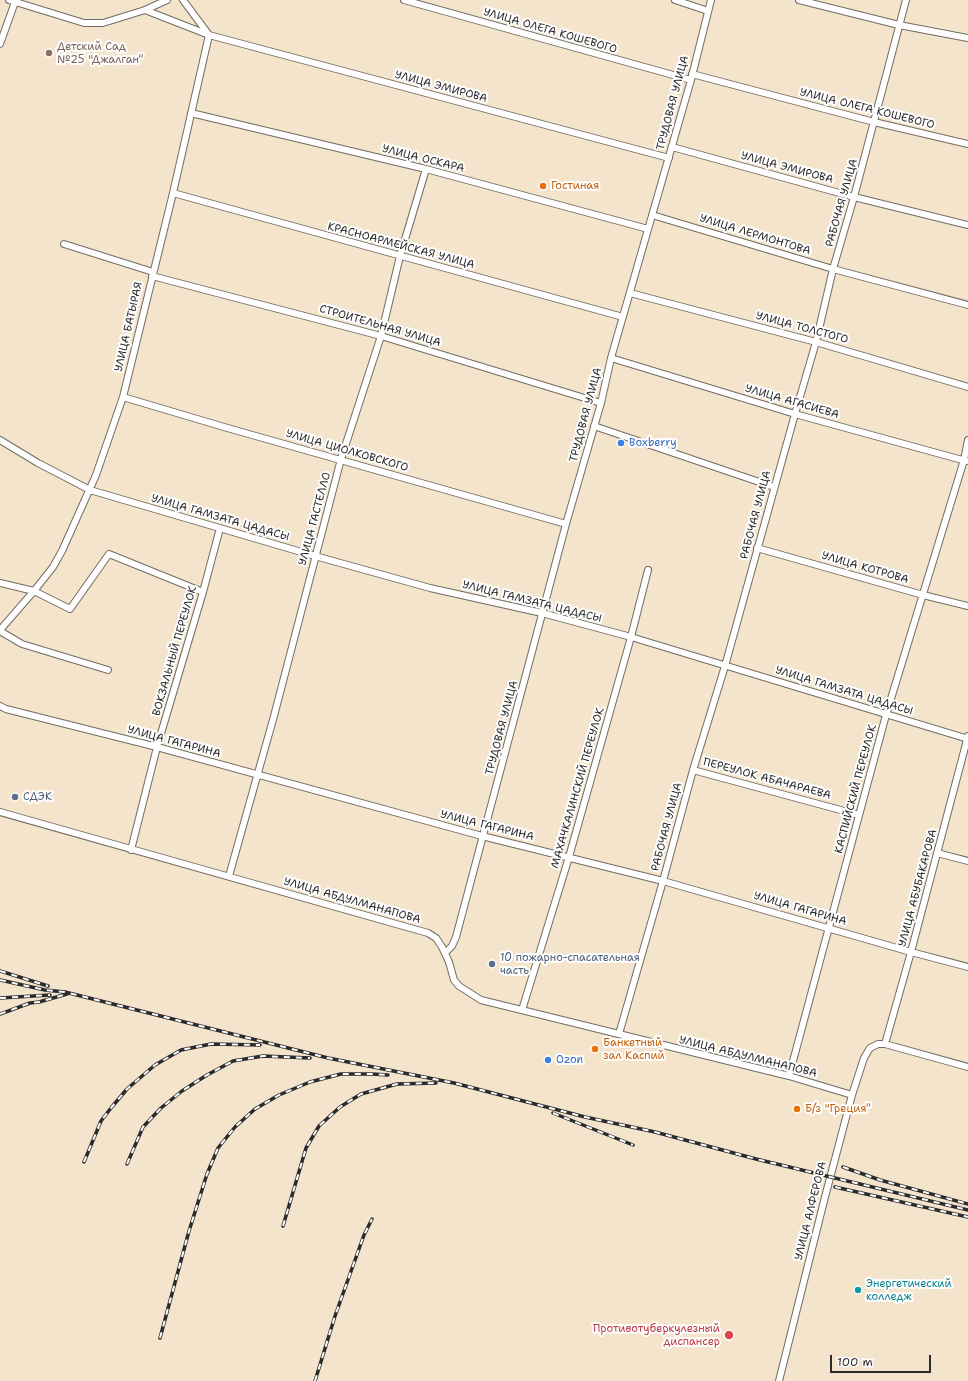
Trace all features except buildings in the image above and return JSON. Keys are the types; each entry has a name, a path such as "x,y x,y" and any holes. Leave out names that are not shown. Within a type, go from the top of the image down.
{"street":[{"path":"0,44 12,1 84,23 103,23 145,10 167,0"},
{"path":"184,0 209,35"},
{"name":"УЛИЦА ОЛЕГА КОШЕВОГО","path":"404,0 691,77 968,144"},
{"path":"675,0 708,11"},
{"name":"ТРУДОВАЯ УЛИЦА","path":"445,953 452,946 456,936 611,358 672,148 711,0"},
{"path":"799,0 899,25 968,38"},
{"name":"РАБОЧАЯ УЛИЦА","path":"618,1034 663,881 693,770 725,666 774,487 816,342 833,269 854,197 906,0"},
{"name":"УЛИЦА ЭМИРОВА","path":"145,10 209,35 669,158"},
{"name":"УЛИЦА БАТЫРАЯ","path":"0,630 34,592 53,567 59,556 90,490 123,397 173,193 209,35"},
{"name":"УЛИЦА ОСКАРА","path":"191,112 426,169 648,229"},
{"name":"УЛИЦА ЭМИРОВА","path":"672,148 854,197 968,225"},
{"name":"УЛИЦА ГАСТЕЛЛО","path":"229,876 341,459 381,336 400,256 426,169"},
{"name":"КРАСНОАРМЕЙСКАЯ УЛИЦА","path":"173,193 623,317"},
{"name":"УЛИЦА ЛЕРМОНТОВА","path":"652,215 833,269 968,305"},
{"name":"СТРОИТЕЛЬНАЯ УЛИЦА","path":"64,244 152,274 381,336 600,403"},
{"name":"УЛИЦА ТОЛСТОГО","path":"630,293 816,342 968,387"},
{"name":"УЛИЦА АГАСИЕВА","path":"611,358 795,414 966,461"},
{"name":"УЛИЦА ЦИОЛКОВСКОГО","path":"123,397 566,524"},
{"path":"594,426 774,487"},
{"name":"УЛИЦА ГАМЗАТА ЦАДАСЫ","path":"0,440 38,463 90,490 430,588 542,613 631,637 886,715 968,738"},
{"name":"КАСПИЙСКИЙ ПЕРЕУЛОК","path":"789,1076 886,715 966,461 968,440"},
{"name":"ВОКЗАЛЬНЫЙ ПЕРЕУЛОК","path":"131,850 156,748 203,592 220,528"},
{"name":"УЛИЦА КОТРОВА","path":"757,548 923,595 968,606"},
{"path":"0,583 34,592 70,609 109,554 203,592"},
{"name":"МАХАЧКАЛИНСКИЙ ПЕРЕУЛОК","path":"522,1010 569,857 631,637 648,570"},
{"path":"0,630 22,644 108,670"},
{"name":"УЛИЦА ГАГАРИНА","path":"0,706 6,709 482,836 663,881 911,952 968,966"},
{"name":"УЛИЦА АБУБАКАРОВА","path":"885,1044 968,738"},
{"name":"ПЕРЕУЛОК АБАЧАРАЕВА","path":"693,770 859,815"},
{"name":"УЛИЦА АБДУЛМАНАПОВА","path":"0,812 428,933 436,938 445,953 454,980 459,986 481,1000 789,1076 852,1095"},
{"path":"937,853 968,861"},
{"name":"УЛИЦА АЛФЕРОВА","path":"779,1381 852,1095 864,1058 870,1048 878,1044 885,1044"},
{"path":"885,1044 968,1067"}],"railway":[{"path":"0,971 48,986"},
{"path":"0,980 45,990 65,992 328,1058 454,1083 585,1117 655,1132 756,1159 968,1210"},
{"path":"0,1014 30,1003 67,994"},
{"path":"0,998 50,995"},
{"path":"84,1162 101,1121 127,1089 155,1065 181,1050 211,1044 260,1045"},
{"path":"127,1164 143,1127 161,1108 182,1091 207,1075 233,1061 263,1056 310,1058"},
{"path":"160,1338 189,1231 207,1174 218,1148 235,1127 255,1109 279,1095 310,1082 341,1074 388,1075"},
{"path":"283,1226 306,1148 319,1126 340,1107 361,1094 397,1084 436,1083"},
{"path":"553,1113 633,1145"},
{"path":"843,1167 880,1180 968,1204"},
{"path":"835,1187 968,1217"},
{"path":"315,1381 335,1316 364,1235 372,1219"}],"place":[{"name":"Детский Сад №25 \"Джалган\"","path":"49,53"},
{"name":"Гостиная","path":"543,186"},
{"name":"Boxberry","path":"621,443"},
{"name":"СДЭК","path":"15,797"},
{"name":"10 пожарно-спасательная часть","path":"492,964"},
{"name":"Банкетный зал Каспий","path":"595,1049"},
{"name":"Ozon","path":"548,1060"},
{"name":"Б/з \"Греция\"","path":"797,1109"},
{"name":"Энергетический колледж","path":"858,1290"},
{"name":"Противотуберкулезный диспансер","path":"729,1335"}]}
